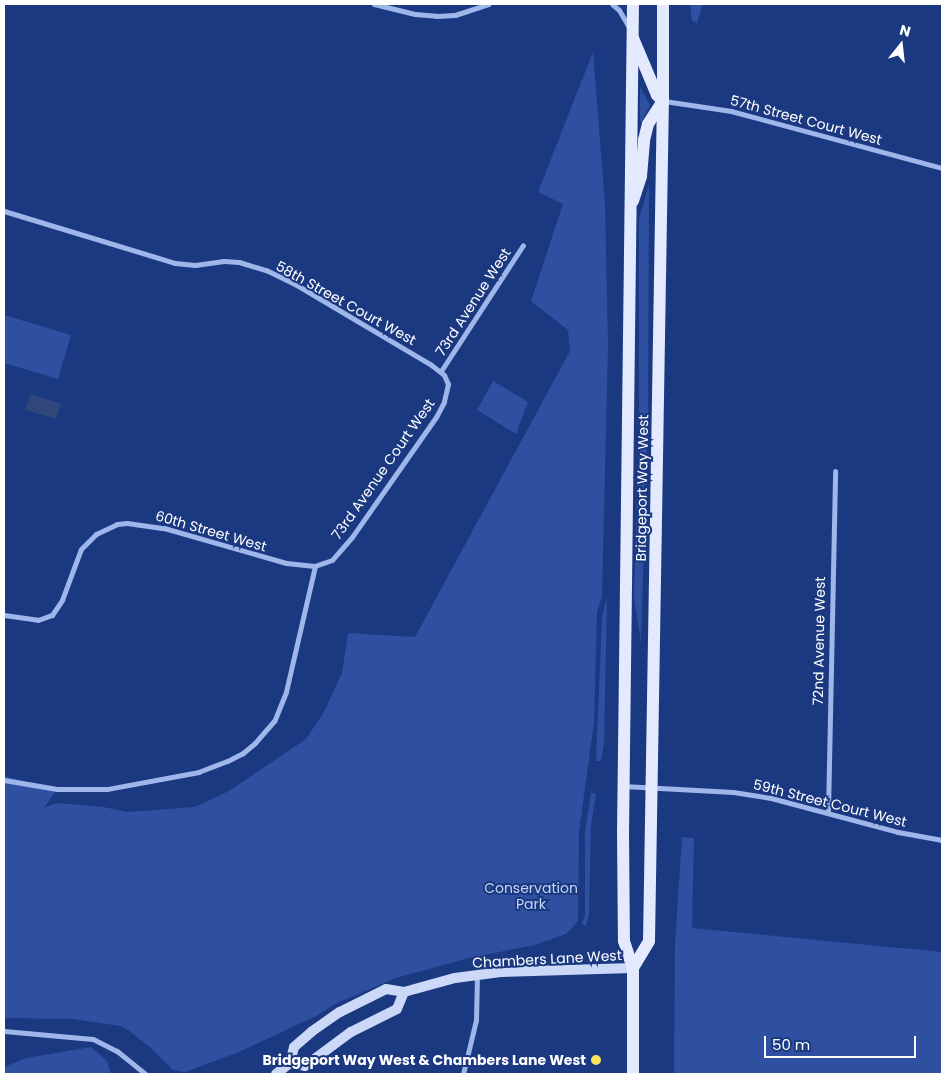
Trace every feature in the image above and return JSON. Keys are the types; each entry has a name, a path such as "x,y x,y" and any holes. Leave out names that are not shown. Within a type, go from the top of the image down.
{"main road":[{"name":"Bridgeport Way West","path":"633,4 623,786 624,941 632,968 633,1074"},
{"name":"Bridgeport Way West","path":"632,968 649,941 663,4"},
{"path":"629,218 641,176 646,132 653,114 663,100 657,95 646,64 632,34"}],"street":[{"path":"374,4 415,14 436,16 455,15 488,4"},
{"path":"612,4 623,16 632,34"},
{"name":"57th Street Court West","path":"663,100 731,111 942,168"},
{"name":"58th Street Court West","path":"4,211 175,263 196,265 230,261 253,266 295,284 441,371"},
{"name":"73rd Avenue West","path":"441,371 523,245"},
{"name":"73rd Avenue Court West","path":"315,566 332,560 345,546 436,417 447,390 446,379 441,371"},
{"name":"72nd Avenue West","path":"828,812 834,471"},
{"name":"60th Street West","path":"4,615 38,620 52,615 62,600 81,549 96,534 117,524 127,523 164,528 286,563 315,566"},
{"path":"4,780 57,789 107,789 199,772 242,753 266,731 280,707 288,682 315,566"},
{"name":"59th Street Court West","path":"623,786 733,792 771,798 898,832 942,840"},
{"name":"Chambers Lane West","path":"276,1074 290,1063 294,1047 340,1012 386,989 404,992 477,974 514,971 632,968"},
{"path":"463,1074 476,1020 477,974"},
{"path":"290,1063 305,1066 351,1032 397,1009 404,992"},
{"path":"4,1031 93,1039 118,1050 144,1074"}],"green space":[{"path":"690,4 703,4 697,23 692,21"},
{"name":"Conservation Park","path":"593,52 605,203 608,347 602,596 597,612 594,722 579,832 578,921 566,934 535,945 469,958 396,978 337,1003 316,1016 239,1052 185,1072 173,1070 152,1049 120,1026 74,1019 4,1018 4,776 57,789 44,808 57,803 103,807 128,812 195,807 229,791 306,739 324,712 342,673 348,633 415,637 570,351 568,330 531,301 563,204 538,192"},
{"path":"640,87 650,105 641,123 640,120"},
{"path":"649,184 648,408 641,643 634,598 639,434 639,219"},
{"path":"4,315 71,335 58,379 4,363"},
{"path":"493,381 528,402 516,434 477,410"},
{"path":"607,597 604,743 601,761 596,761 602,617"},
{"path":"591,793 596,794 591,825 589,914 586,926 582,924 585,915 585,832"},
{"path":"682,837 694,838 692,928 942,952 942,1074 674,1074 675,944"},
{"path":"91,1047 107,1061 111,1074 4,1074 4,1067 26,1058"}],"shaded area":[{"path":"30,394 61,404 56,419 25,410"}],"place":[{"name":"Bridgeport Way West & Chambers Lane West","path":"596,1060"}]}
